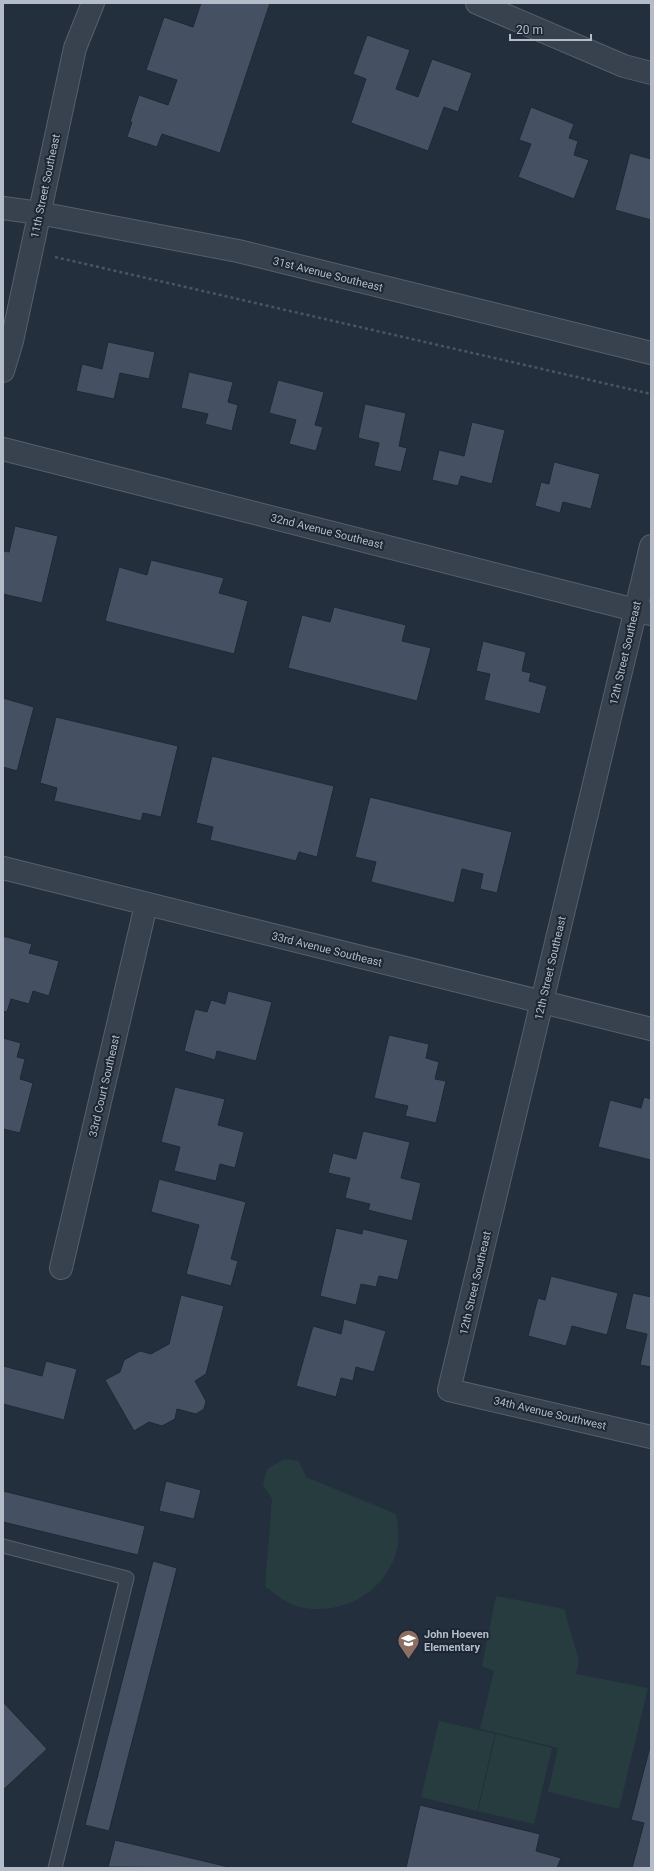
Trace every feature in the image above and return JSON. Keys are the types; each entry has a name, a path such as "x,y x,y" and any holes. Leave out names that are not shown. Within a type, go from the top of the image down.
{"street":[{"name":"11th Street Southeast","path":"3,371 12,341 76,48 93,3"},
{"path":"477,3 624,66 651,73"},
{"name":"31st Avenue Southeast","path":"3,208 39,213 238,251 651,353"},
{"name":"32nd Avenue Southeast","path":"3,449 643,612"},
{"name":"12th Street Southeast","path":"449,1390 542,1002 643,612 651,546"},
{"name":"33rd Avenue Southeast","path":"3,868 146,905 651,1030"},
{"name":"33rd Court Southeast","path":"61,1268 146,905"},
{"name":"34th Avenue Southwest","path":"449,1390 651,1437"}],"lane":[{"path":"3,1546 128,1578 55,1868"}],"path":[{"path":"31,254 67,259 651,394"}],"green space":[{"path":"285,1459 299,1461 306,1477 396,1514 398,1541 397,1550 391,1566 382,1579 371,1590 358,1599 344,1605 312,1609 296,1606 287,1602 265,1586 272,1499 263,1485 267,1469"},
{"path":"496,1596 564,1609 579,1661 576,1674 648,1688 619,1809 548,1792 558,1748 480,1729 494,1671 482,1666"},
{"path":"439,1721 495,1734 477,1811 421,1797"},
{"path":"496,1734 552,1748 534,1824 478,1811"}],"building":[{"path":"201,3 270,3 220,153 162,134 157,147 127,137 132,122 130,122 139,95 168,105 177,80 146,70 164,17 193,27"},
{"path":"367,35 410,50 396,89 418,97 432,59 472,73 458,112 444,107 428,151 351,123 366,79 353,74"},
{"path":"531,107 574,124 569,138 578,141 574,155 589,160 574,199 518,177 531,144 519,140"},
{"path":"630,153 651,159 651,220 615,210"},
{"path":"108,342 155,352 149,379 120,373 114,399 76,391 82,364 102,369"},
{"path":"189,372 233,382 228,402 238,405 232,431 205,424 208,414 181,408"},
{"path":"278,380 324,392 315,425 323,427 316,451 289,444 296,420 269,413"},
{"path":"365,404 406,413 399,446 407,448 401,472 374,466 379,443 358,438"},
{"path":"472,422 505,430 492,484 461,476 458,486 432,480 439,450 464,456"},
{"path":"554,462 600,474 591,509 563,502 560,513 535,506 541,482 549,484"},
{"path":"15,526 58,536 42,603 3,594 3,551 9,552"},
{"path":"151,560 224,578 219,593 248,601 234,654 105,621 119,567 147,575"},
{"path":"334,607 406,625 402,641 431,648 417,701 288,668 302,615 330,622"},
{"path":"483,641 526,652 522,671 531,673 529,681 547,686 540,714 484,700 490,674 476,671"},
{"path":"3,698 34,707 17,771 3,767"},
{"path":"56,717 178,746 161,817 143,813 141,821 54,801 57,788 40,783"},
{"path":"212,756 334,786 317,857 299,852 296,861 210,840 213,827 196,823"},
{"path":"370,797 512,832 497,893 480,889 483,874 462,869 454,903 371,882 376,862 355,857"},
{"path":"3,936 32,944 29,953 59,961 49,996 33,991 29,1004 11,999 7,1012 3,1011"},
{"path":"228,991 272,1002 256,1061 217,1051 215,1060 184,1051 195,1009 207,1012 211,1000 225,1004"},
{"path":"389,1035 429,1044 426,1058 439,1062 435,1079 446,1081 436,1123 405,1116 408,1106 374,1098"},
{"path":"3,1038 21,1043 17,1057 25,1059 20,1079 33,1083 20,1133 3,1129"},
{"path":"175,1087 225,1099 218,1125 244,1132 235,1168 220,1164 216,1181 174,1171 180,1147 161,1142"},
{"path":"644,1097 651,1099 651,1160 598,1147 610,1100 641,1108"},
{"path":"363,1131 410,1142 401,1178 421,1183 412,1221 368,1210 370,1204 345,1198 350,1178 328,1173 333,1153 356,1159"},
{"path":"159,1179 246,1202 231,1259 238,1261 231,1286 186,1274 199,1225 151,1212"},
{"path":"336,1228 362,1234 363,1229 408,1240 398,1280 379,1276 376,1287 361,1284 356,1305 320,1296"},
{"path":"551,1276 618,1293 607,1335 572,1326 566,1346 528,1336 538,1298 545,1300"},
{"path":"633,1293 651,1297 651,1367 640,1365 647,1334 625,1329"},
{"path":"181,1295 224,1306 206,1374 195,1381 206,1401 204,1409 196,1414 177,1409 175,1419 162,1426 149,1422 134,1431 105,1380 120,1372 124,1360 140,1351 151,1354 169,1344"},
{"path":"344,1319 386,1331 374,1372 356,1367 353,1381 341,1378 336,1397 296,1386 313,1326 341,1334"},
{"path":"46,1361 77,1369 64,1420 3,1404 3,1366 42,1376"},
{"path":"166,1481 201,1490 194,1519 159,1511"},
{"path":"3,1491 145,1526 138,1555 3,1522"},
{"path":"153,1561 177,1568 109,1831 85,1825"},
{"path":"3,1702 47,1749 3,1790"},
{"path":"651,1743 651,1868 632,1868 644,1823 631,1820"},
{"path":"420,1805 540,1834 536,1851 561,1858 557,1868 406,1868"},
{"path":"115,1840 233,1868 108,1867"}],"place":[{"name":"John Hoeven Elementary","path":"409,1660"}]}
